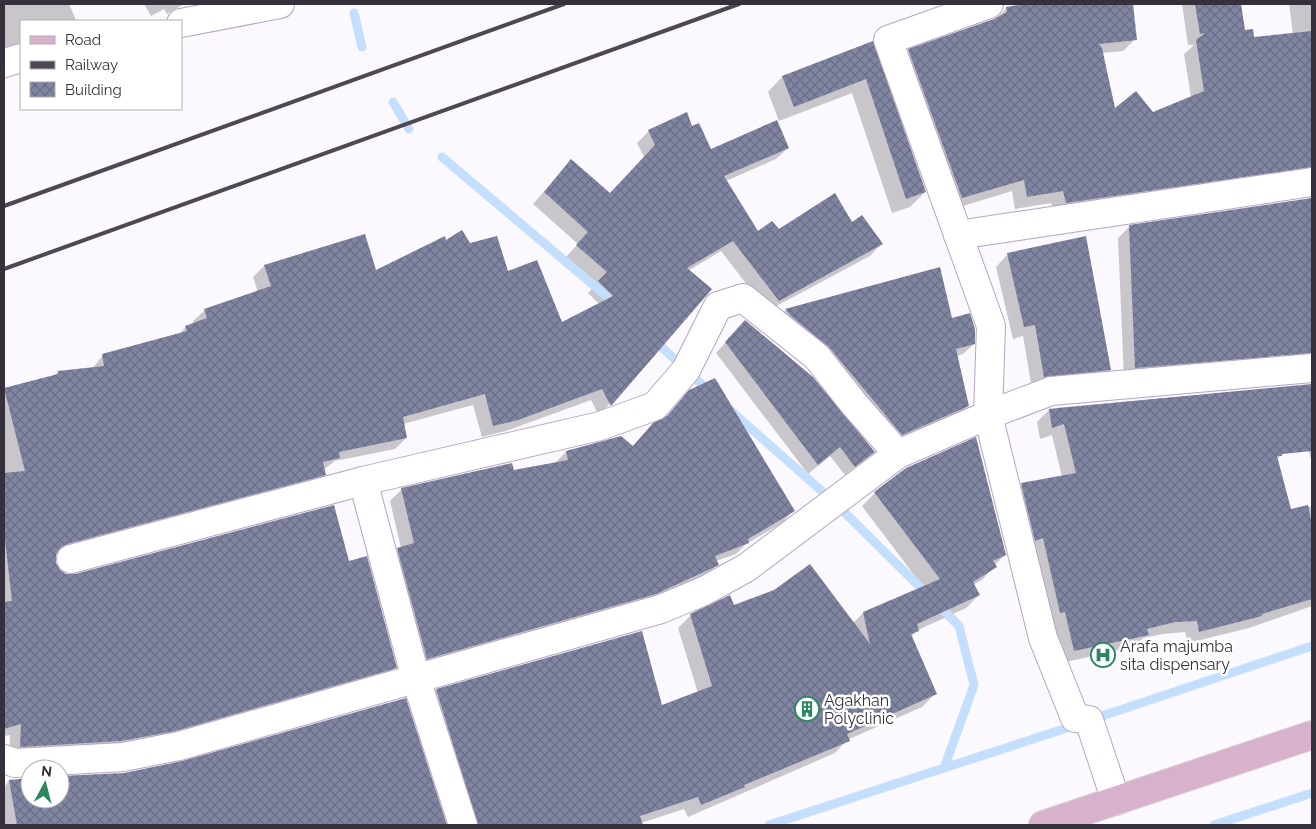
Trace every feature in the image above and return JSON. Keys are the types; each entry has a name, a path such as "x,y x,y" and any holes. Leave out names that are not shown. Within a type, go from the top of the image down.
{"main road":[{"path":"1043,825 1312,735"}],"street":[{"path":"182,23 239,7 280,4"},
{"path":"989,4 888,40 991,326 988,415 1043,638 1075,718 1089,720 1116,801"},
{"path":"4,63 20,58"},
{"path":"958,235 1312,182"},
{"path":"71,559 363,481 600,426 654,406 686,370 718,306 744,298 817,357 854,404 898,454"},
{"path":"4,759 15,763 123,757 179,746 661,609 704,591 746,568 898,454 988,415 1051,391 1312,368"},
{"path":"363,481 416,679 463,825"}],"building":[{"path":"1025,4 1133,4 1137,40 1099,44 1102,48 1115,108 1136,91 1153,112 1204,91 1196,40 1205,33 1200,34 1195,4 1241,4 1245,30 1253,29 1254,37 1312,31 1312,167 1066,203 1063,191 1027,197 1024,180 962,198 908,49 994,19 1007,12 1006,7"},
{"path":"873,41 926,192 906,199 866,79 794,107 782,76"},
{"path":"687,112 692,126 699,123 711,149 777,120 789,148 724,176 758,231 772,221 779,229 835,193 852,222 862,215 883,244 779,301 733,241 687,268 712,289 611,406 602,389 518,420 493,426 485,394 403,417 407,438 339,452 340,458 323,462 326,475 67,544 60,548 56,554 56,563 60,570 66,574 75,574 334,505 349,561 367,556 397,668 175,731 121,741 20,747 21,724 4,729 4,602 12,601 4,531 4,473 25,471 4,388 58,374 58,371 104,366 102,354 187,331 185,326 207,318 204,309 271,286 264,265 365,234 376,270 445,236 446,240 462,230 470,243 497,236 508,271 537,260 562,322 613,296 598,281 607,272 576,245 588,232 544,192 571,159 610,193 655,145 648,130"},
{"path":"1312,198 1312,353 1135,368 1129,225"},
{"path":"1086,236 1111,370 1044,377 1035,325 1024,327 1007,253"},
{"path":"940,267 952,318 970,313 975,329 975,344 956,349 969,406 902,435 829,347 785,309"},
{"path":"745,320 813,377 875,452 855,467 840,447 818,465 725,342"},
{"path":"715,378 795,511 748,539 749,543 715,556 719,565 656,594 427,659 397,548 414,543 401,488 512,463 514,470 568,460 566,451 621,436 633,446 653,423 667,416 689,390"},
{"path":"1312,384 1312,451 1277,456 1291,509 1308,505 1312,525 1312,599 1262,614 1262,616 1199,632 1197,621 1175,622 1147,629 1149,635 1074,651 1065,612 1060,613 1043,538 1035,541 1021,483 1076,473 1064,424 1052,428 1049,409"},
{"path":"976,437 1006,555 993,561 997,567 973,582 980,595 917,624 919,631 911,634 937,694 847,734 850,741 744,785 745,787 701,805 698,797 640,816 643,825 478,825 436,689 642,631 662,705 712,686 690,614 730,595 734,605 774,590 810,564 870,644 863,612 940,579 874,492 906,468"},
{"path":"406,698 447,825 17,825 9,780 20,779 20,809 70,809 70,776 124,773 182,761"}],"waterway":[{"path":"354,13 362,47"},
{"path":"393,102 409,129"},
{"path":"442,157 617,305"},
{"path":"654,340 710,392"},
{"path":"729,409 833,501 928,595"},
{"path":"937,604 959,626 974,685 944,768"},
{"path":"1093,719 1312,646"},
{"path":"769,825 1076,725"},
{"path":"1214,825 1312,793"}],"railway":[{"path":"4,206 564,4"},
{"path":"4,269 739,4"}],"place":[{"name":"Arafa majumba sita dispensary","path":"1103,655"},
{"name":"Agakhan Polyclinic","path":"807,709"}]}
